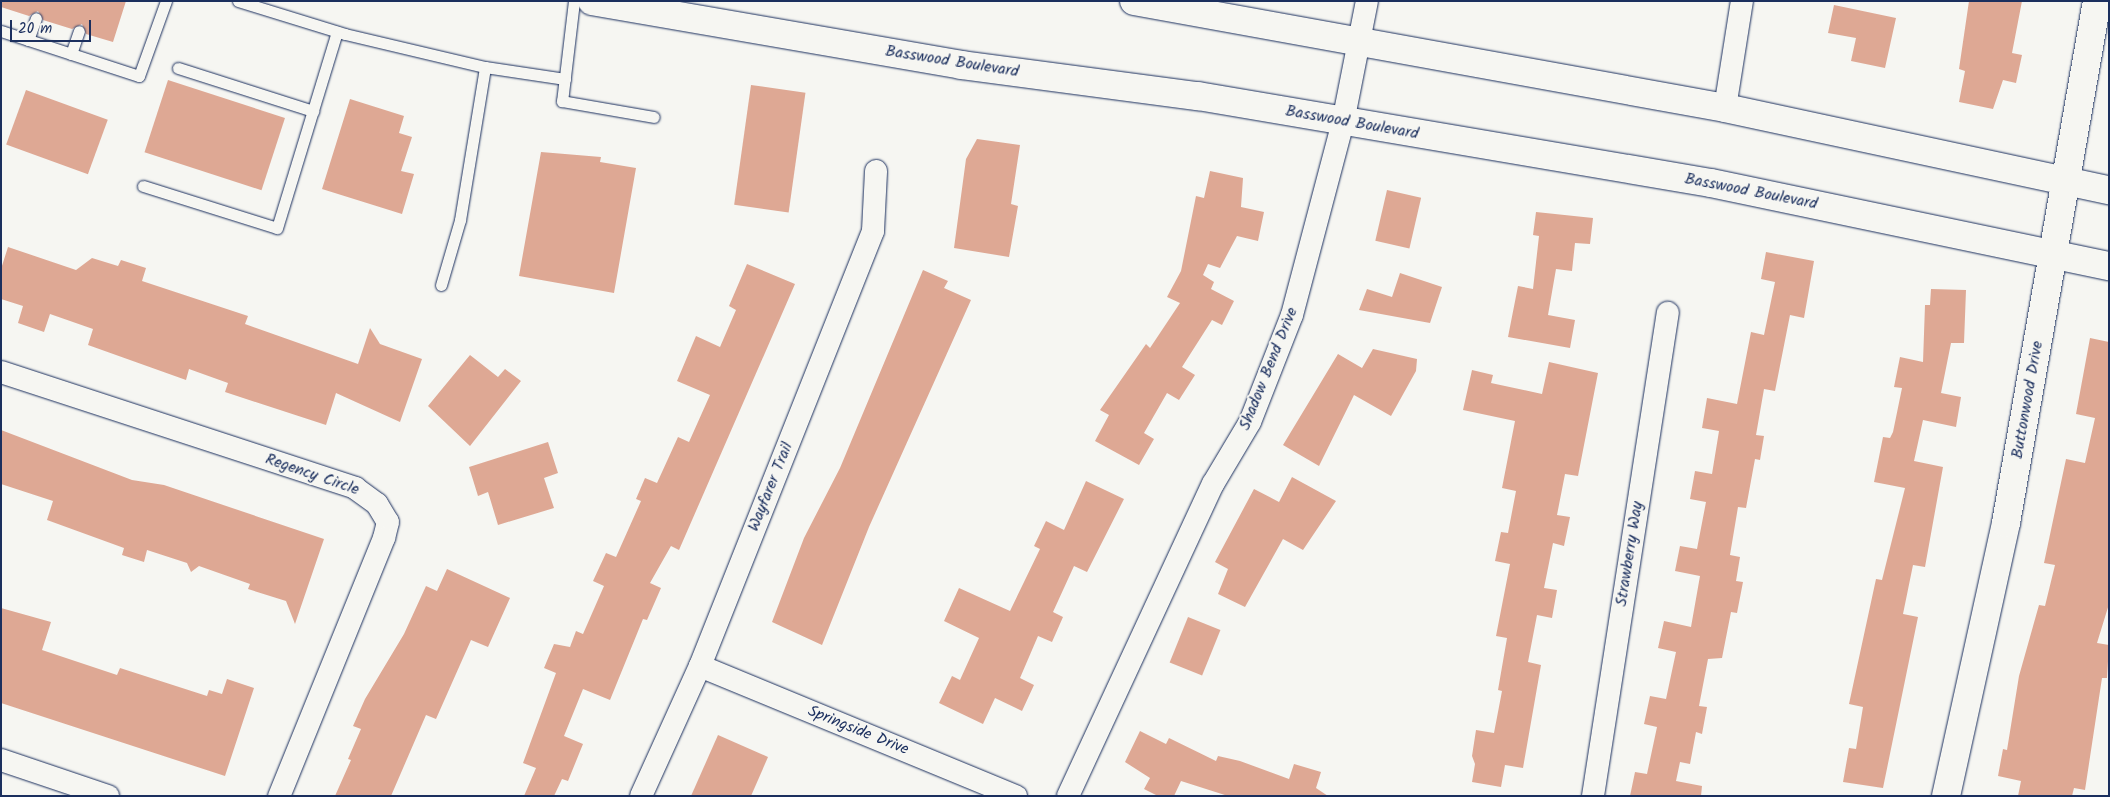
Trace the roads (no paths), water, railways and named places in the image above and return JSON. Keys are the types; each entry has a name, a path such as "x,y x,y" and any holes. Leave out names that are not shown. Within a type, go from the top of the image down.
{"main road":[{"name":"Basswood Boulevard","path":"592,1 961,65 1198,96 1711,183 2109,266"},
{"path":"1134,1 1358,45 1725,108 2109,190"},
{"name":"Buttonwood Drive","path":"1946,796 2006,523 2097,1"}],"street":[{"name":"Shadow Bend Drive","path":"1068,796 1213,484 1250,422 1295,306 1343,122 1367,1"},
{"path":"1725,108 1742,1"},
{"name":"Wayfarer Trail","path":"640,796 700,666 873,231 876,171"},
{"name":"Strawberry Way","path":"1593,796 1668,313"},
{"name":"Regency Circle","path":"1,372 355,488 377,504 388,522 384,538 279,796"},
{"name":"Springside Drive","path":"700,666 1016,796"},
{"path":"1,760 108,796"}],"lane":[{"path":"1,31 139,76 166,1"},
{"path":"238,1 337,32 485,67 565,79"},
{"path":"574,1 562,101 654,117"},
{"path":"28,40 36,18"},
{"path":"71,54 79,31"},
{"path":"143,186 277,228 337,32"},
{"path":"441,285 460,220 485,67"},
{"path":"178,68 313,111"}]}
